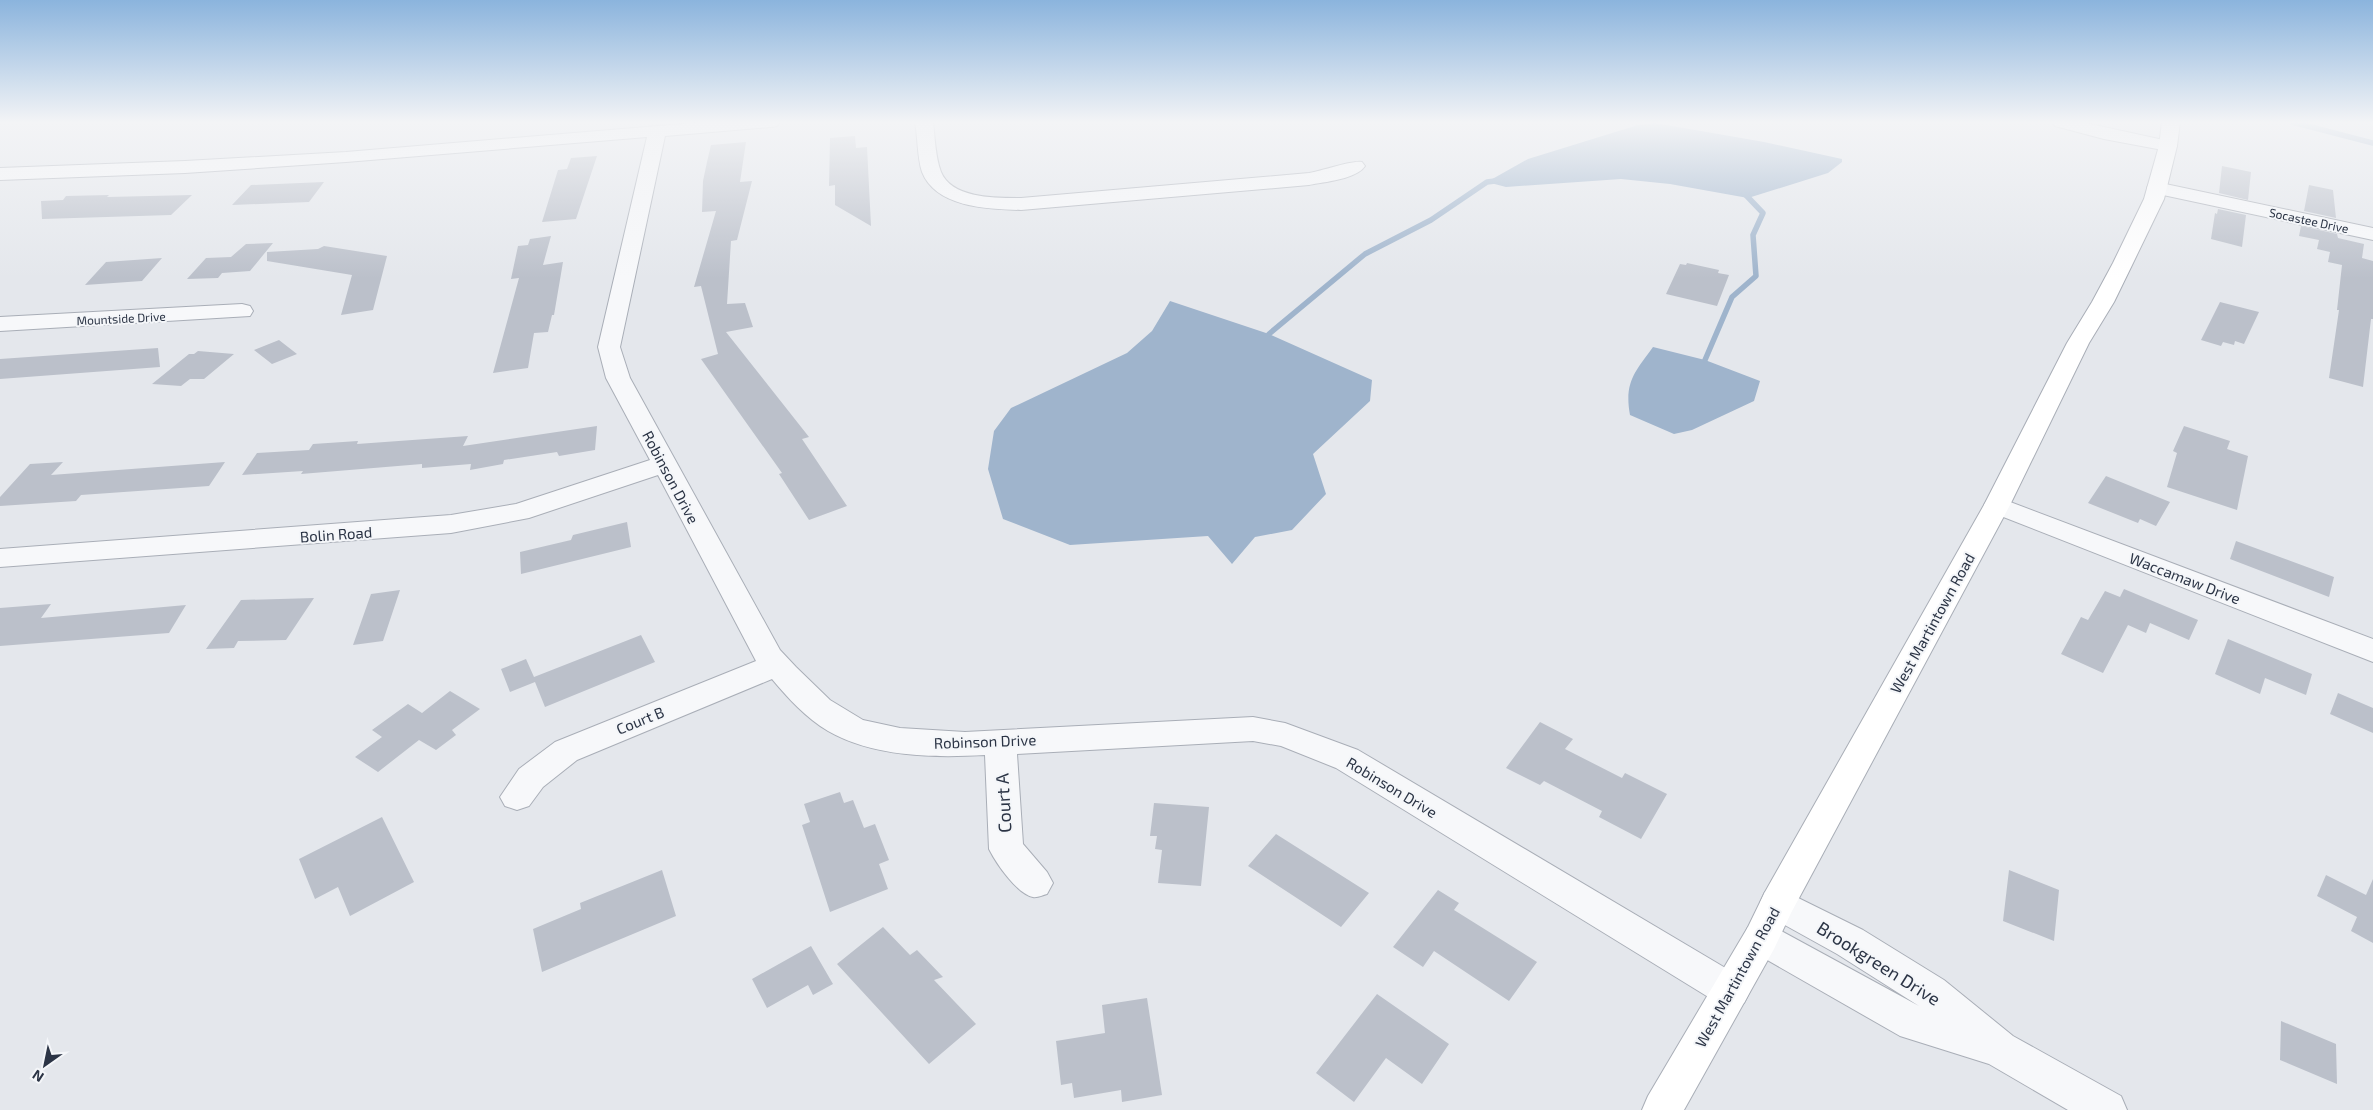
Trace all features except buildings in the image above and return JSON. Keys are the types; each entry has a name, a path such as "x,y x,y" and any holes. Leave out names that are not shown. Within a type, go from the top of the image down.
{"main road":[{"name":"West Martintown Road","path":"1662,1110 1761,938 1778,903 1997,505 2078,343 2104,302 2154,199 2159,174"}],"street":[{"name":"Robinson Drive","path":"647,174 613,323 610,347 618,378 769,657 788,680 840,723 902,740 933,744 1253,729 1285,735 1347,759 1731,991"},
{"path":"933,174 938,182 956,194 992,203 1021,204 1309,179 1336,174"},
{"name":"Socastee Drive","path":"2156,188 2373,234"},
{"name":"Mountside Drive","path":"0,324 242,311"},
{"name":"Bolin Road","path":"0,558 451,524 520,512 664,464"},
{"name":"Waccamaw Drive","path":"1997,505 2373,651"},
{"name":"Court B","path":"517,797 531,778 566,751 777,665"},
{"name":"Court A","path":"1000,741 1006,849 1036,883"},
{"name":"Brookgreen Drive","path":"1778,903 1850,942 1931,992 1999,1049 2107,1110"},
{"name":"Brookgreen Drive","path":"1761,938 1914,1023 1999,1049"}],"water":[{"path":"1502,174 1825,174 1748,198 1670,184 1621,179 1506,187 1487,182"},
{"path":"1170,301 1269,334 1372,380 1370,401 1313,454 1326,494 1292,530 1255,537 1232,564 1208,536 1070,545 1003,519 988,469 994,431 1011,408 1127,353 1152,331"},
{"path":"1653,347 1705,360 1760,381 1754,401 1692,430 1674,434 1630,415 1629,394 1632,378"}],"waterway":[{"path":"1269,334 1365,254 1431,220 1487,182 1495,181"},
{"path":"1705,360 1732,297 1756,276 1753,235 1763,213 1742,191"}]}
